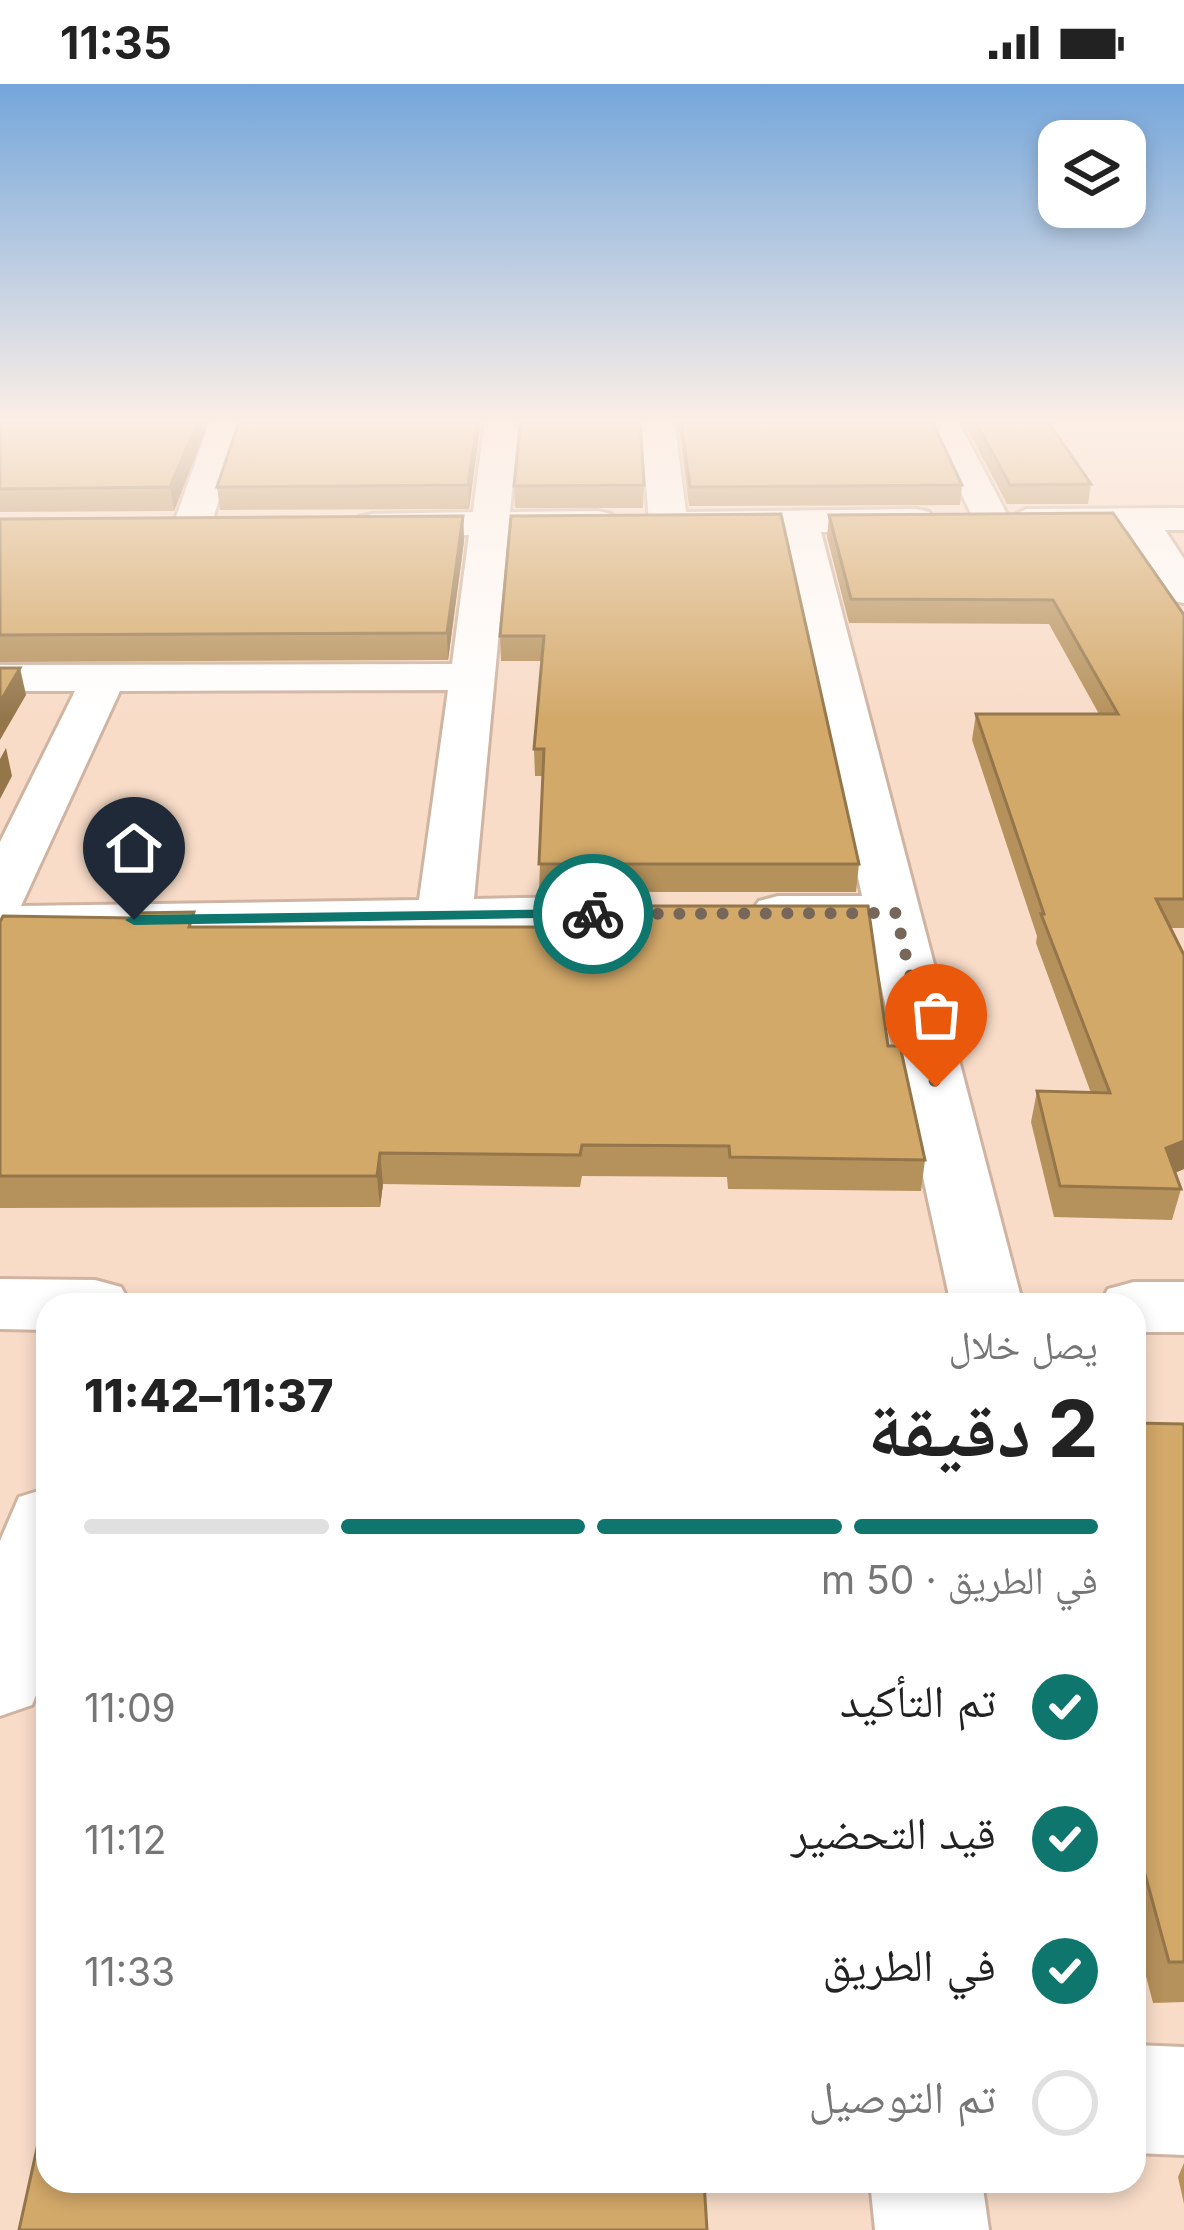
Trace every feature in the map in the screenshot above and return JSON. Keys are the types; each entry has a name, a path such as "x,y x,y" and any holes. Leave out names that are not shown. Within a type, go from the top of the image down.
{"street":[{"path":"191,528 194,519"},
{"path":"445,914 489,519"},
{"path":"328,526 1178,519"},
{"path":"1140,520 1184,591"},
{"path":"799,521 984,1293"},
{"path":"143,528 237,527"},
{"path":"0,897 104,677"},
{"path":"0,678 472,677"},
{"path":"0,923 445,914 896,913"},
{"path":"0,1304 36,1304"},
{"path":"1146,1307 1184,1306"},
{"path":"0,1678 36,1560"},
{"path":"1146,2099 1184,2101"},
{"path":"927,2193 932,2230"}],"building":[{"path":"0,519 463,519 447,633 0,635"},
{"path":"511,519 782,519 859,864 539,864 544,749 534,749 544,636 500,636"},
{"path":"830,519 1117,519 1184,615 1184,899 1156,899 1184,955 1184,1141 1166,1148 1181,1189 1060,1186 1037,1091 1110,1093 1041,914 976,714 1118,714 1053,600 851,599"},
{"path":"0,668 20,668 0,702"},
{"path":"537,906 868,906 888,1046 900,1046 925,1160 730,1157 729,1146 582,1145 580,1155 380,1153 377,1176 0,1176 3,916 132,918 134,913 194,912 189,927 536,927"},
{"path":"1146,1423 1184,1424 1184,1962 1169,1962 1146,1878"},
{"path":"36,2153 36,2193 705,2193 707,2230 19,2230"}],"way so far":[{"path":"593,914 896,913 936,1087"}],"route":[{"path":"134,920 593,914"}]}
